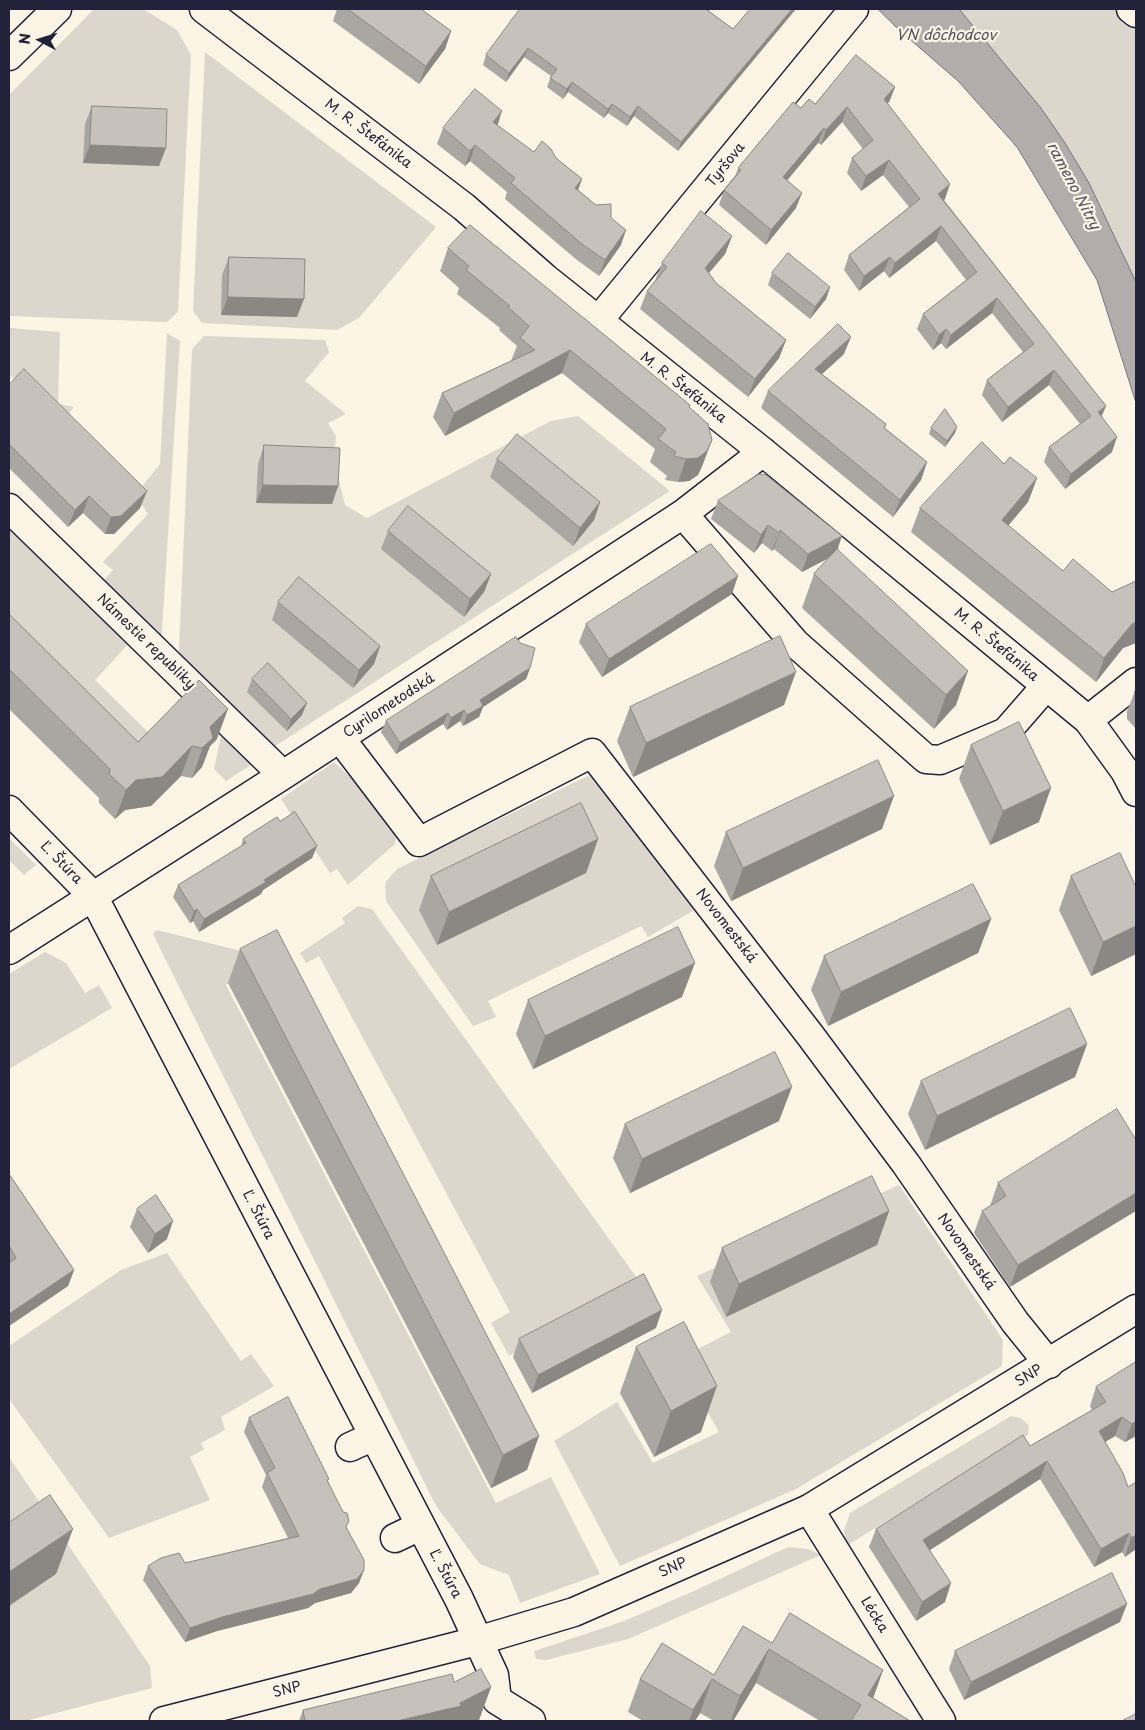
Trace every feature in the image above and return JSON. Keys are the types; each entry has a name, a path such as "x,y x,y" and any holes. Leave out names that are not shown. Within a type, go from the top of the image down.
{"street":[{"path":"9,56 57,9"},
{"name":"M. R. Štefánika","path":"204,9 464,207 545,278 763,452 1088,720 1125,771 1136,792"},
{"name":"Tyršova","path":"598,321 854,9"},
{"path":"1131,9 1136,12"},
{"name":"Cyrilometodská","path":"9,950 283,775 683,514 763,452"},
{"name":"Námestie republiky","path":"9,508 283,775"},
{"path":"683,514 795,643 926,760 940,760 1006,732 1046,686"},
{"path":"1088,720 1136,682"},
{"name":"Novomestská","path":"340,738 418,842 592,753 810,1035 906,1164 1015,1322 1049,1364"},
{"name":"Ľ. Štúra","path":"9,810 93,896 362,1442 420,1526 461,1604 494,1675 497,1700 531,1721"},
{"name":"SNP","path":"164,1721 477,1641 574,1612 809,1508 1049,1364 1136,1309"},
{"name":"Lécka","path":"809,1508 940,1721"},
{"path":"395,1538 420,1526"}],"shaded area":[{"path":"94,9 143,9 177,30 191,55 178,312 167,322 9,316 9,95"},
{"path":"907,9 1136,9 1136,305 1042,153"},
{"path":"205,52 436,227 359,318 337,330 202,323 193,311"},
{"path":"9,328 60,332 58,404 74,407 60,424 11,376 9,378"},
{"path":"167,333 180,341 161,647 98,587 113,570 103,562 148,514 135,495 160,464"},
{"path":"204,336 325,340 329,352 305,381 346,414 328,423 336,436 334,460 345,505 367,518 551,421 578,416 670,491 269,750 181,666 179,649 192,349"},
{"path":"9,520 132,640 95,680 151,735 133,763 9,641"},
{"path":"222,731 254,763 226,781 214,769"},
{"path":"334,762 398,822 395,844 348,885 337,869 330,873 281,799"},
{"path":"588,776 605,783 696,909 648,937 641,926 488,1001 496,1017 473,1026 386,901 385,883 397,869"},
{"path":"9,838 36,865 24,875 9,860"},
{"path":"358,906 372,909 642,1285 509,1356 491,1323 510,1312 319,956 306,963 300,953 345,923 342,918"},
{"path":"157,930 269,958 226,985 496,1503 551,1477 600,1574 520,1603 509,1575 480,1564 436,1506 153,934"},
{"path":"45,952 66,963 85,993 99,985 112,1008 9,1069 9,974"},
{"path":"899,1185 1003,1340 1002,1366 796,1489 620,1566 554,1441 617,1402 653,1463 719,1432 707,1411 690,1353 731,1332 697,1276"},
{"path":"167,1253 241,1361 251,1354 274,1386 221,1417 225,1430 201,1443 204,1449 190,1457 210,1500 109,1538 9,1399 9,1346 121,1270"},
{"path":"1011,1416 1020,1418 1029,1425 1028,1435 846,1546 844,1531 850,1513"},
{"path":"9,1457 150,1666 152,1688 25,1721 9,1721"},
{"path":"788,1547 808,1549 821,1555 628,1639 546,1660 536,1659 534,1651 624,1621"}],"water":[{"name":"VN dôchodcov","path":"878,9 959,9 1041,108 1065,143 1089,183 1136,282 1136,403 1097,280 1017,147 958,81"}],"building":[{"path":"348,9 421,9 451,31 426,66"},
{"path":"520,9 708,9 733,29 750,9 792,9 681,142 638,106 630,117 612,104 608,109 572,82 567,89 550,78 557,69 528,48 509,73 486,55"},
{"path":"856,55 895,87 884,99 950,184 938,194 1106,406 1098,412 1117,437 1071,474 1049,447 1091,416 1054,370 1008,407 987,380 1034,344 997,298 951,335 946,329 939,335 923,314 977,272 941,226 895,263 890,257 864,276 849,255 920,199 889,160 866,176 852,158 873,140 847,107 826,130 824,128 783,177 802,193 771,230 724,190 741,170 738,168 793,102 801,108 809,99 815,104"},
{"path":"475,89 502,111 493,122 534,152 542,141 551,149 556,158 582,179 575,188 596,205 611,204 611,218 626,230 605,260 583,245 511,183 515,178 475,145 470,151 443,128"},
{"path":"92,106 167,109 166,148 90,145"},
{"path":"701,211 732,236 705,268 716,283 786,340 755,379 647,291 667,267 662,263"},
{"path":"470,225 690,405 689,407 708,424 712,440 707,451 698,458 686,459 674,456 676,452 658,439 666,429 570,350 454,413 442,393 535,350 520,338 529,326 508,307 510,306 466,270 469,266 448,248"},
{"path":"788,253 830,287 815,307 772,273"},
{"path":"229,257 305,259 304,299 228,297"},
{"path":"838,324 851,337 815,369 886,424 884,428 927,462 900,500 768,391"},
{"path":"24,369 147,491 121,516 111,517 89,496 75,510 9,444 9,385"},
{"path":"945,409 957,427 947,441 931,428"},
{"path":"517,434 600,502 580,528 497,459"},
{"path":"982,442 1004,464 1010,457 1037,478 1002,520 1063,571 1073,559 1112,592 1136,581 1136,622 1132,624 1104,658 920,508"},
{"path":"264,445 340,448 338,486 263,485"},
{"path":"759,474 766,475 842,536 808,554 780,530 779,533 768,525 761,535 718,501"},
{"path":"408,506 491,574 470,599 388,531"},
{"path":"711,544 738,576 609,659 586,624"},
{"path":"837,549 968,671 946,695 814,574"},
{"path":"299,577 380,646 359,670 278,602"},
{"path":"9,614 138,742 199,680 228,709 210,727 213,738 202,748 192,746 162,777 136,780 126,790 109,774 110,769 9,669"},
{"path":"780,636 796,672 646,743 630,707"},
{"path":"516,637 520,643 535,648 530,668 480,700 483,706 467,715 464,710 451,718 448,713 400,743 386,721"},
{"path":"268,663 307,703 291,719 252,679"},
{"path":"1019,722 1051,788 1003,811 971,745"},
{"path":"878,760 894,796 743,868 726,832"},
{"path":"581,803 598,839 449,912 431,876"},
{"path":"295,812 317,846 264,880 266,882 204,919 197,909 194,911 178,885 246,843 243,839 277,817 280,821"},
{"path":"1120,853 1136,887 1136,926 1103,942 1071,876"},
{"path":"973,884 991,919 841,992 824,956"},
{"path":"678,927 695,963 545,1036 528,1000"},
{"path":"277,930 539,1436 503,1455 240,949"},
{"path":"1070,1008 1087,1044 937,1116 921,1081"},
{"path":"775,1052 792,1087 642,1159 625,1124"},
{"path":"1117,1109 1136,1140 1136,1193 1018,1265 982,1211 1006,1196 998,1183"},
{"path":"9,1174 74,1270 9,1314 9,1263 16,1258 9,1246"},
{"path":"872,1176 889,1211 739,1284 722,1248"},
{"path":"156,1195 173,1221 155,1234 137,1209"},
{"path":"644,1274 662,1310 538,1375 519,1339"},
{"path":"684,1322 717,1386 671,1411 636,1347"},
{"path":"1136,1362 1136,1421 1132,1424 1122,1417 1099,1431 1123,1473 1128,1487 1136,1482 1136,1535 1131,1538 1129,1533 1101,1549 1047,1461 923,1540 951,1583 922,1602 876,1529 1023,1435 1030,1446 1106,1402 1096,1387"},
{"path":"288,1397 329,1479 327,1480 343,1512 347,1513 349,1521 346,1527 364,1560 364,1570 357,1579 320,1589 313,1594 222,1617 190,1628 148,1566 161,1558 179,1553 185,1563 299,1536 267,1473 275,1468 249,1418"},
{"path":"50,1495 73,1529 9,1572 9,1523"},
{"path":"1112,1573 1127,1604 971,1682 955,1651"},
{"path":"790,1613 883,1670 868,1695 910,1721 851,1721 861,1705 769,1649 740,1696 712,1679 693,1710 640,1679 662,1643 714,1675 743,1626 772,1643"},
{"path":"481,1669 491,1687 460,1703 461,1706 397,1721 305,1721 303,1710 452,1674 454,1682"},
{"path":"1136,1714 1136,1721 1122,1721"}],"water label":[{"name":"rameno Nitry","path":"1073,186"}]}
